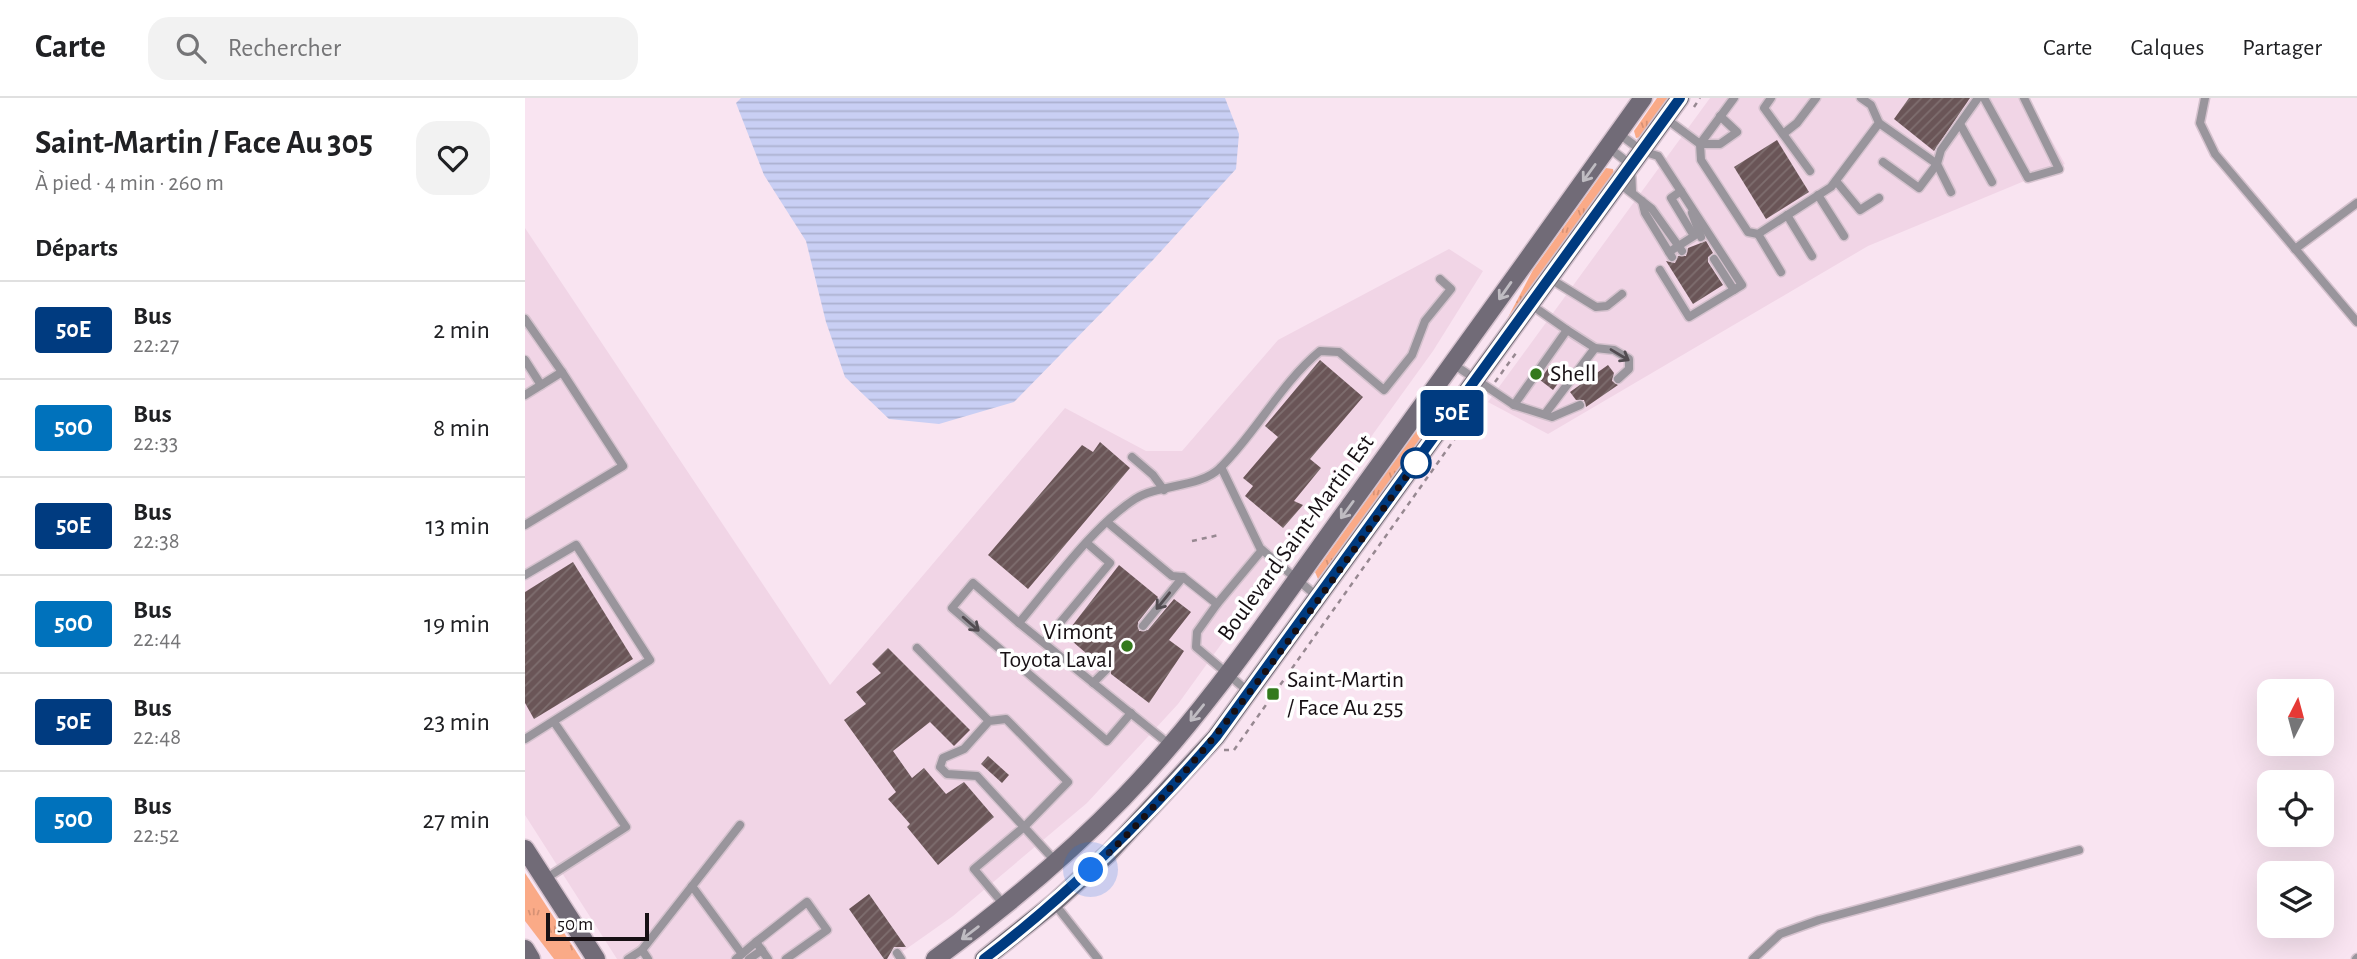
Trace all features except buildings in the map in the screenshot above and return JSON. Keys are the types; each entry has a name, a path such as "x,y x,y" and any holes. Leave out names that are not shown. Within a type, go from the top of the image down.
{"main road":[{"name":"Boulevard Saint-Martin Est","path":"935,959 1005,906 1056,862 1125,797 1170,746 1227,675 1643,98"},
{"path":"984,959 1054,903 1155,807 1250,692 1549,278 1625,187 1637,158 1679,98"},
{"path":"525,849 596,959"},
{"path":"525,949 531,959"}],"lane":[{"path":"1734,98 1700,144 1701,160 1748,232 1758,234 1836,181 1879,123"},
{"path":"1771,98 1764,108 1810,171"},
{"path":"1783,134 1797,123 1816,98"},
{"path":"1861,98 1871,105 1879,123 1937,164 1951,192"},
{"path":"1883,162 1919,188 1937,164 1941,149 1978,98"},
{"path":"1984,98 2028,178 2046,175 2059,169 2024,98"},
{"path":"2205,98 2200,123 2215,154 2357,323"},
{"path":"1665,118 1700,144 1720,144 1737,132 1720,116"},
{"path":"1960,124 1991,182"},
{"path":"1613,140 1637,158 1658,156 1742,285 1711,298 1689,317 1660,270"},
{"path":"1613,140 1637,158"},
{"path":"1836,181 1860,211 1879,198"},
{"path":"1625,187 1652,209 1680,249"},
{"path":"1642,201 1645,213 1670,254 1694,236 1671,198 1681,191"},
{"path":"1818,195 1844,236"},
{"path":"1688,202 1701,237"},
{"path":"2295,249 2357,203"},
{"path":"1787,215 1812,256"},
{"path":"1758,234 1781,272"},
{"path":"1714,259 1734,290"},
{"path":"1549,278 1596,307 1607,306 1622,294"},
{"path":"1019,623 1107,522 1140,496 1213,473 1221,467 1320,351 1339,352 1384,390 1412,355 1426,321 1451,289 1440,279"},
{"path":"1530,304 1595,348 1614,350 1629,359 1629,369 1618,379"},
{"path":"525,318 623,466 525,525"},
{"path":"1514,405 1567,330"},
{"path":"1545,415 1595,348"},
{"path":"525,360 541,385"},
{"path":"1453,364 1514,405 1545,415 1560,416 1580,405"},
{"path":"525,395 562,372"},
{"path":"1132,457 1164,489"},
{"path":"1221,467 1262,550 1319,597"},
{"path":"1107,522 1172,576 1183,577 1217,604"},
{"path":"1044,642 1110,563 1088,544"},
{"path":"525,575 576,545 650,660 525,739"},
{"path":"1250,692 1196,647 1197,632 1262,550"},
{"path":"1143,626 1183,577"},
{"path":"1131,713 1107,741 952,608 973,583 1019,623 1044,642 1093,684 1131,713 1170,746"},
{"path":"917,648 989,721"},
{"path":"1093,684 1106,670"},
{"path":"1005,906 974,869 1024,827 1067,782 1006,719 989,721 964,749 943,758 940,767 947,774 977,776 1024,827 1056,862"},
{"path":"544,879 626,827 554,722"},
{"path":"628,959 642,950 740,825"},
{"path":"1753,959 1780,934 1819,920 2079,850"},
{"path":"692,886 742,957"},
{"path":"742,957 756,942 807,902 827,930 786,959"},
{"path":"1054,903 1098,959"},
{"path":"756,942 768,959"},
{"path":"642,950 648,959"},
{"path":"742,957 762,950"}],"path":[{"path":"1234,750 1482,401"},
{"path":"1192,541 1219,535"}],"shaded area":[{"path":"1710,98 2028,98 2065,164 1868,246 1548,434 1488,402"},
{"path":"525,228 830,685 1065,408 1146,451 1182,451 1278,340 1449,249 1483,271 1433,351 1178,704 1087,803 953,916 892,959 617,959 525,815"}],"green space":[{"path":"1657,98 1670,98 1641,137 1636,138 1634,131"},
{"path":"1606,168 1613,169 1614,174 1503,327 1533,270"},
{"path":"1451,388 1455,394 1318,579 1315,572 1446,389"},
{"path":"525,873 581,959 554,959 525,921"}],"water":[{"path":"741,98 1225,98 1239,134 1236,169 1153,260 1014,402 939,424 889,419 845,377 826,322 806,241 764,175 736,103"}],"bus line":[{"name":"50E","path":"984,959 1078,883 1155,807 1216,737 1680,98"}],"place":[{"name":"Shell","path":"1536,374"},
{"name":"Vimont Toyota Laval","path":"1127,646"},
{"name":"Saint-Martin / Face Au 255","path":"1273,694"}],"route":[{"path":"1091,870 1155,807 1216,737 1419,459 1416,463"}]}
